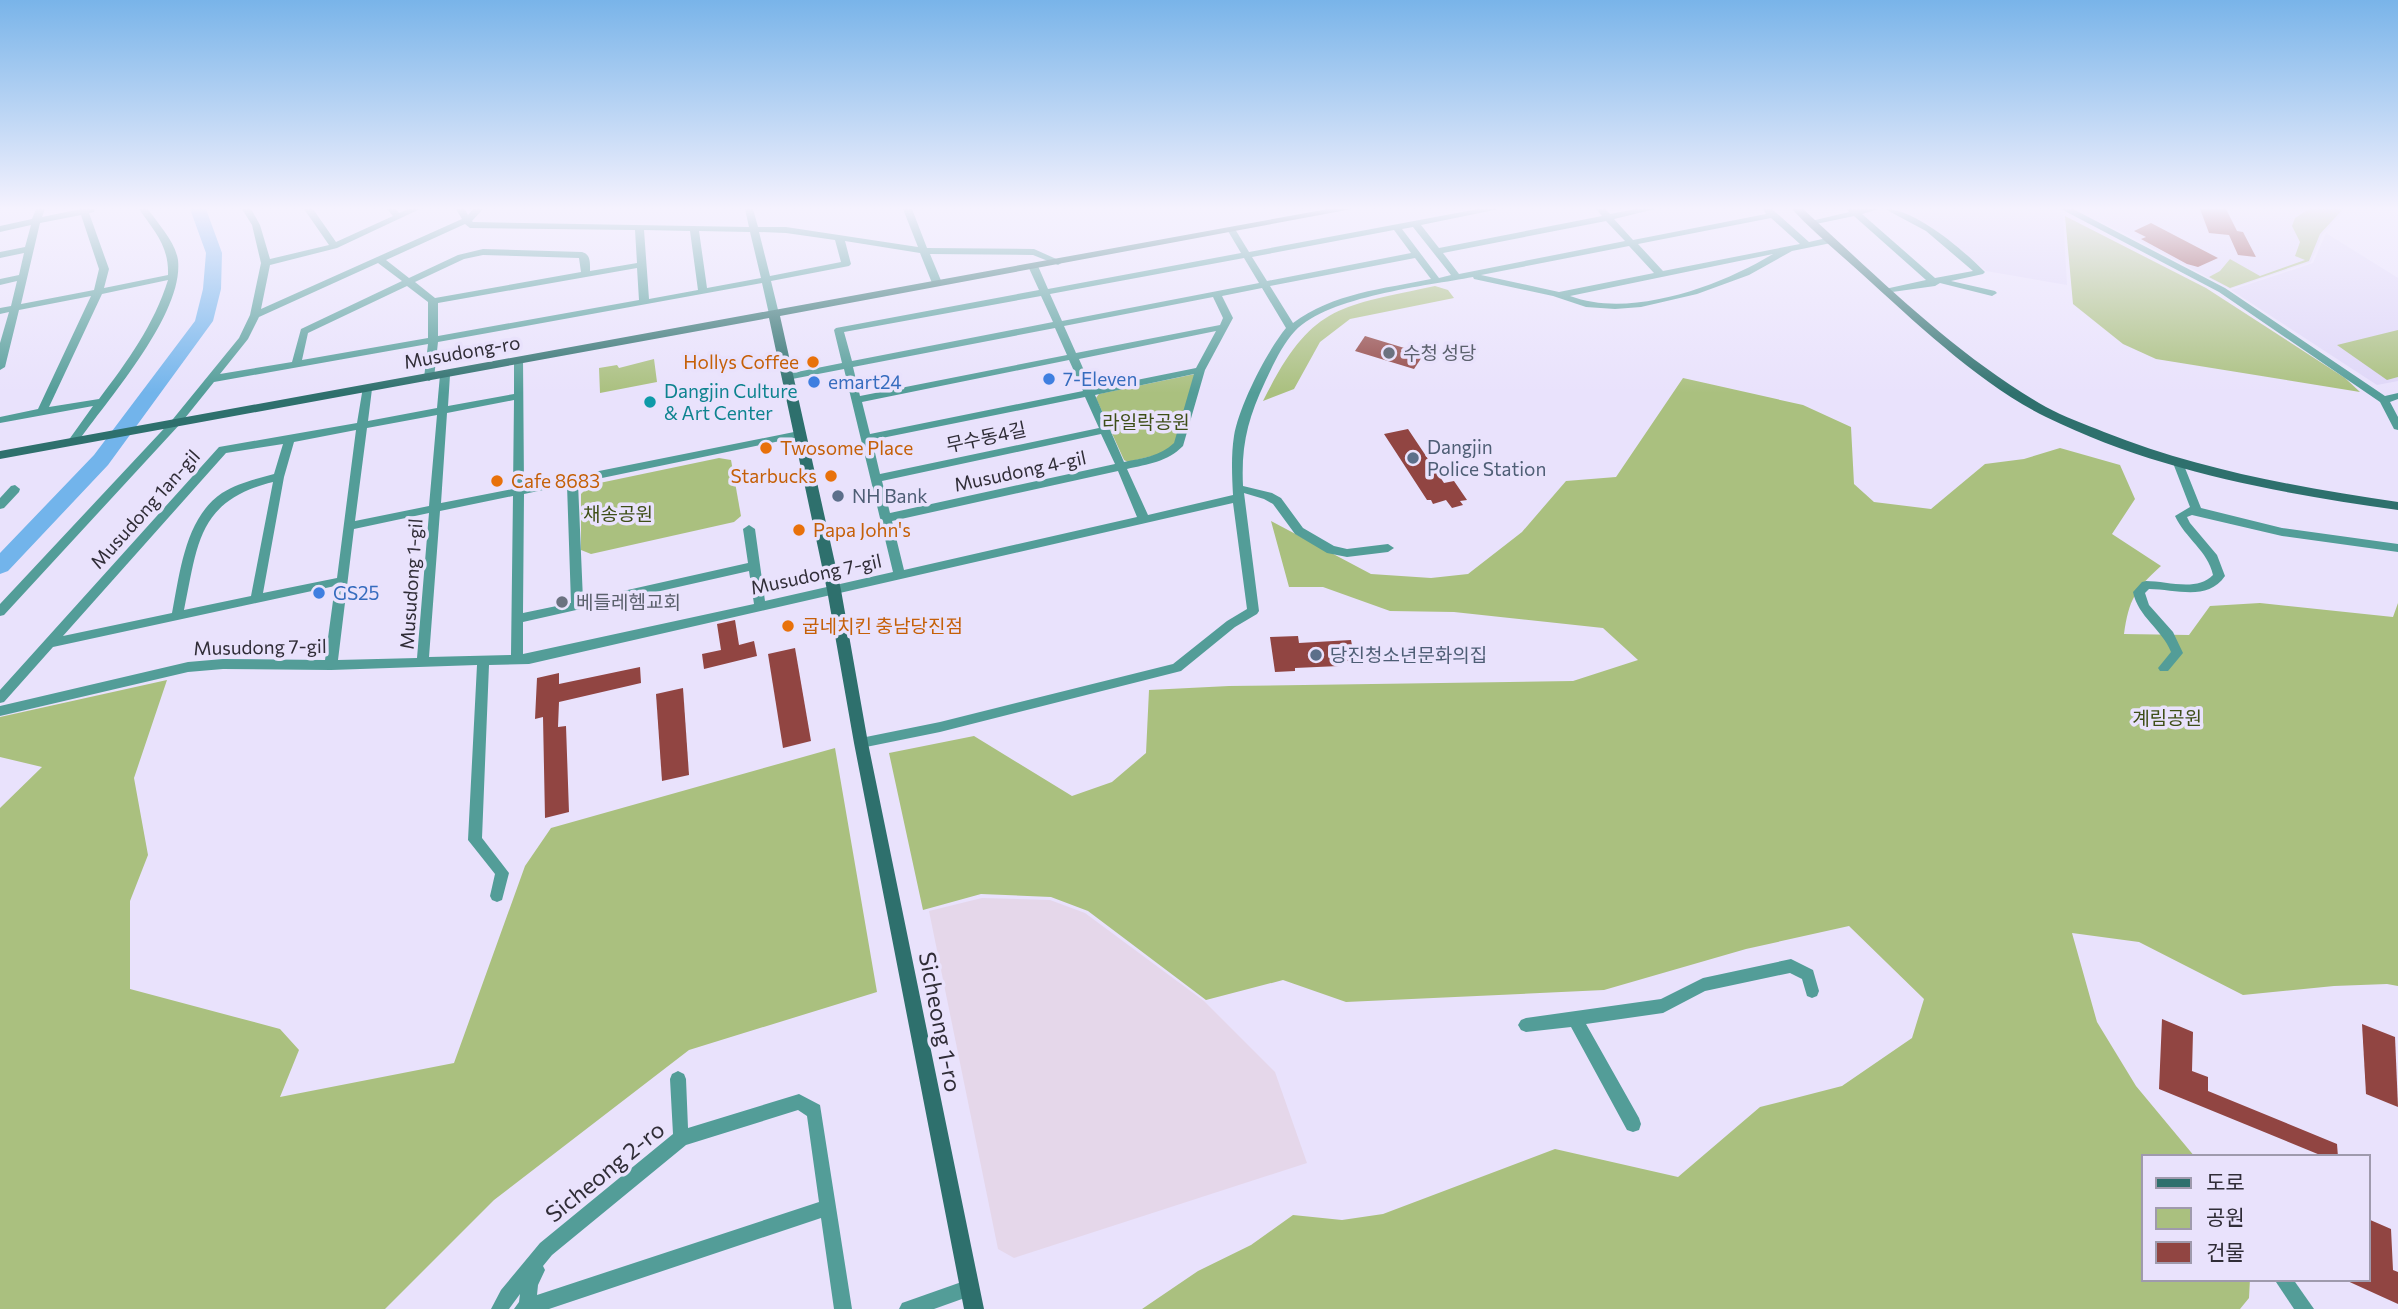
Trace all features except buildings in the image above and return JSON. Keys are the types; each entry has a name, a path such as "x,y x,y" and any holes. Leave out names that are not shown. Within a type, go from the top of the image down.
{"street":[{"path":"0,367 3,345 24,270"},
{"path":"42,412 98,292 103,270"},
{"path":"0,455 79,440 99,402 124,372 157,321 174,276 173,270"},
{"path":"0,612 177,421 243,339 255,315 265,270"},
{"path":"255,315 354,270"},
{"path":"393,270 433,301 609,270"},
{"path":"296,364 304,331 433,270"},
{"path":"641,270 645,302"},
{"path":"700,270 703,292"},
{"path":"763,270 774,314"},
{"path":"211,379 813,270"},
{"path":"932,270 937,284"},
{"name":"Musudong-ro","path":"79,440 1011,270"},
{"name":"Musudong 4-gil","path":"1035,270 1144,519"},
{"path":"900,575 839,330 1171,270"},
{"path":"1255,270 1291,328"},
{"path":"788,377 1340,270"},
{"path":"1428,270 1437,281"},
{"path":"1457,270 1464,277 1559,295 1591,305 1666,300 1748,270"},
{"path":"861,743 940,727 1177,668 1231,624 1253,611 1238,493 1239,433 1261,379 1291,328 1321,309 1350,298 1498,270"},
{"path":"1656,270 1660,274"},
{"path":"1559,295 1679,270"},
{"path":"1865,270 1967,361 2040,409 2119,443 2213,474 2293,492 2398,506"},
{"path":"1924,270 1938,282 1992,293"},
{"path":"1888,291 1980,272 1978,270"},
{"path":"2183,270 2222,290 2384,400 2398,427"},
{"path":"0,311 174,276"},
{"path":"0,282 23,277"},
{"path":"855,400 1222,327 1228,318 1216,294"},
{"path":"429,378 433,301"},
{"name":"Sicheong 1-ro","path":"774,314 834,590 861,743 974,1309"},
{"name":"Musudong 4-gil","path":"886,518 1164,456 1179,444 1200,370 1222,327"},
{"path":"517,659 519,361"},
{"path":"865,439 1200,370"},
{"name":"Musudong 1-gil","path":"423,662 445,375"},
{"path":"331,665 367,389"},
{"path":"362,425 518,396"},
{"path":"2384,400 2398,396"},
{"path":"0,419 99,402"},
{"name":"Musudong 1an-gil","path":"0,698 223,450 362,425"},
{"name":"무수동4길","path":"875,479 1104,430"},
{"name":"Musudong 1-gil","path":"348,526 799,434"},
{"path":"256,600 279,477 289,439"},
{"path":"2178,463 2197,511"},
{"path":"177,617 198,526 213,505 240,488 279,477"},
{"path":"572,481 577,606"},
{"path":"0,492 15,489 0,505"},
{"name":"Musudong 7-gil","path":"0,711 188,667 223,664 331,665 528,659 1144,519 1238,493 1268,496 1277,502 1299,531 1331,550 1346,554 1388,548"},
{"path":"2164,668 2177,653 2175,643 2164,627 2144,608 2139,592 2146,586 2157,584 2197,589 2216,581 2219,576 2216,559 2191,533 2181,516 2190,511 2282,532 2398,548"},
{"path":"749,529 760,606"},
{"path":"518,619 755,566"},
{"path":"50,643 341,581"},
{"path":"483,660 475,840 502,873 497,896"},
{"path":"1526,1025 1662,1006 1703,985 1791,966 1808,975 1812,991"},
{"path":"1575,1019 1633,1124"},
{"path":"678,1079 681,1138"},
{"name":"Sicheong 2-ro","path":"500,1309 507,1296 546,1250 681,1138 799,1102 814,1111 843,1309"},
{"path":"546,1250 529,1283 528,1303 531,1306 828,1207"},
{"path":"2284,1281 2305,1309"},
{"path":"908,1309 970,1288"}],"shaded area":[{"path":"2066,270 2067,285 1986,271"},
{"path":"2194,270 2287,270 2230,289"},
{"path":"2291,270 2385,270 2398,278 2398,381 2377,385 2231,290"},
{"path":"982,898 1050,900 1085,913 1204,1001 1275,1072 1307,1163 1014,1258 998,1249 929,911"}],"green space":[{"path":"2070,270 2171,270 2206,288 2345,378 2360,392 2156,359 2123,344 2073,304"},
{"path":"2221,270 2250,270 2260,276 2282,270 2230,288 2209,277"},
{"path":"1435,286 1448,290 1454,298 1350,319 1320,342 1294,389 1263,401 1296,345 1330,315 1374,299"},
{"path":"2398,330 2398,377 2387,380 2337,345"},
{"path":"654,359 657,382 600,393 599,368 617,365 619,368"},
{"name":"라일락공원","path":"1195,374 1178,444 1168,452 1128,462 1124,460 1096,398 1099,394"},
{"name":"계림공원","path":"1683,378 1803,405 1851,427 1854,484 1874,502 1931,509 1985,464 2024,459 2060,448 2120,465 2135,499 2112,534 2161,566 2135,596 2128,612 2124,634 2189,635 2210,606 2260,603 2393,617 2398,603 2398,986 2334,986 2243,995 2139,942 2072,933 2097,1022 2136,1086 2193,1155 2142,1155 2142,1281 2250,1281 2249,1298 2240,1309 1142,1309 1198,1271 1251,1245 1293,1215 1342,1220 1383,1214 1555,1149 1678,1177 1760,1107 1842,1086 1912,1038 1924,999 1849,926 1746,949 1604,990 1346,1002 1283,980 1206,1000 1088,911 1051,897 981,894 923,910 889,753 974,736 1072,796 1112,782 1146,753 1149,690 1229,686 1573,681 1638,660 1603,628 1454,612 1390,611 1323,587 1289,587 1271,521 1371,574 1431,578 1468,574 1522,532 1566,481 1616,477"},
{"name":"채송공원","path":"719,458 731,460 741,516 734,522 591,554 581,550 581,494 590,485"},
{"path":"167,680 134,778 148,855 130,901 130,989 280,1029 299,1050 280,1097 454,1063 525,866 551,828 835,748 877,992 689,1050 494,1200 385,1309 0,1309 0,808 42,767 0,757 0,717"}],"waterway":[{"path":"0,566 101,460 164,378 204,321 212,289 213,270"}],"place":[{"name":"수청 성당","path":"1389,353"},
{"name":"Hollys Coffee","path":"813,362"},
{"name":"7-Eleven","path":"1049,379"},
{"name":"emart24","path":"814,382"},
{"name":"Dangjin Culture & Art Center","path":"650,402"},
{"name":"Twosome Place","path":"766,448"},
{"name":"Dangjin Police Station","path":"1413,458"},
{"name":"Starbucks","path":"831,476"},
{"name":"Cafe 8683","path":"497,481"},
{"name":"NH Bank","path":"838,496"},
{"name":"Papa John's","path":"799,530"},
{"name":"GS25","path":"319,593"},
{"name":"베들레헴교회","path":"562,602"},
{"name":"굽네치킨 충남당진점","path":"788,626"},
{"name":"당진청소년문화의집","path":"1316,655"}]}
